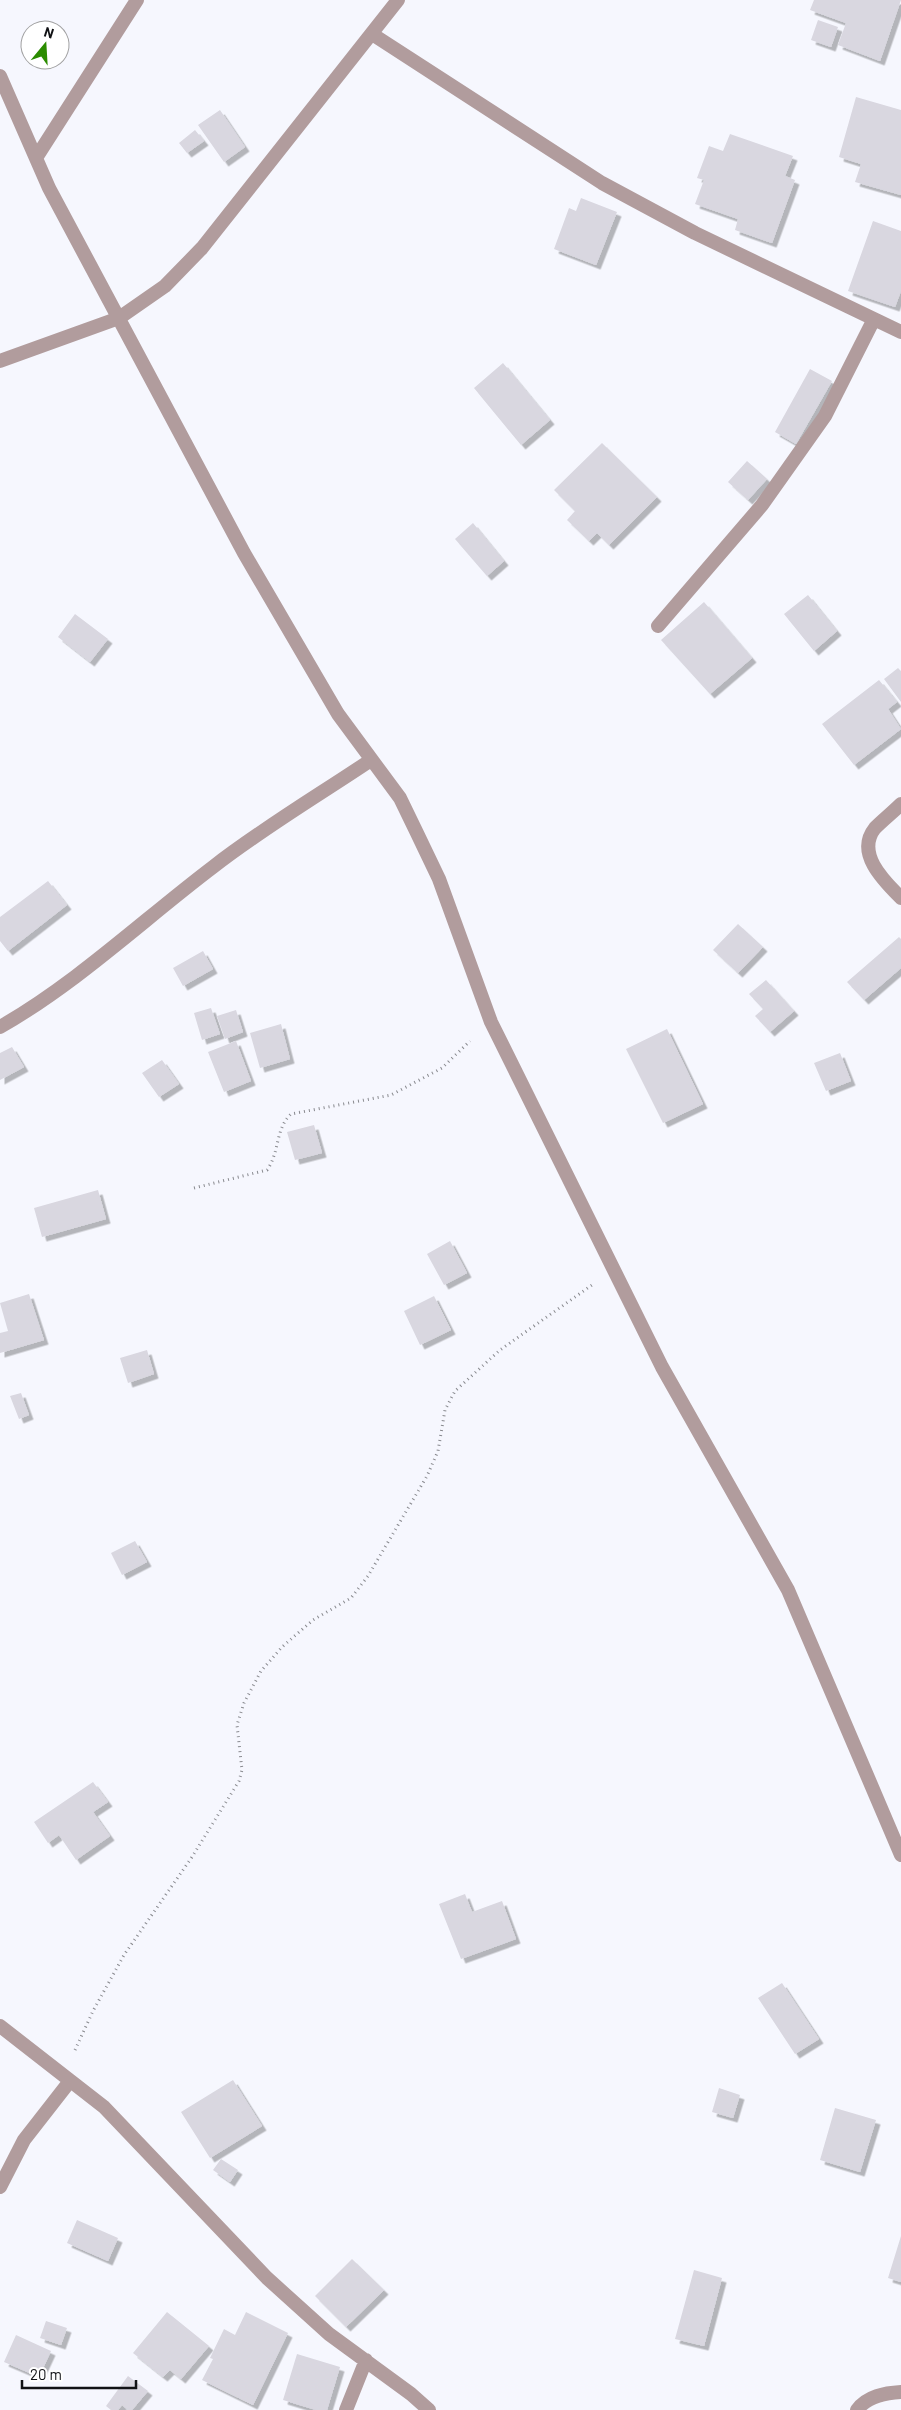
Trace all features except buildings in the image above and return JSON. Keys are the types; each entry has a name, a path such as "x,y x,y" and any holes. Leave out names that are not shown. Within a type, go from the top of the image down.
{"street":[{"path":"36,158 137,0"},
{"path":"0,360 119,318 165,286 202,248 398,0"},
{"path":"372,34 602,183 695,233 901,332"},
{"path":"0,76 49,188 254,570 322,689 400,798 440,879 491,1022 662,1368 788,1590 901,1855"},
{"path":"658,626 762,505 825,416 874,319"},
{"path":"0,1027 24,1013 122,940 214,866 371,760"},
{"path":"901,804 874,829 868,842 870,859 901,898"},
{"path":"0,2026 104,2107 267,2278 329,2334 366,2360 429,2410"},
{"path":"0,2187 24,2140 66,2079"},
{"path":"346,2410 366,2360"},
{"path":"857,2410 870,2399 884,2394 901,2392"}],"path":[{"path":"194,1188 267,1170 275,1157 280,1128 284,1120 291,1114 391,1095 442,1068 491,1022"},
{"path":"66,2079 93,2011 124,1955 192,1857 239,1781 242,1770 237,1725 239,1714 261,1671 282,1647 313,1620 351,1598 368,1576 427,1476 438,1451 445,1410 455,1391 500,1350 614,1269"}]}
